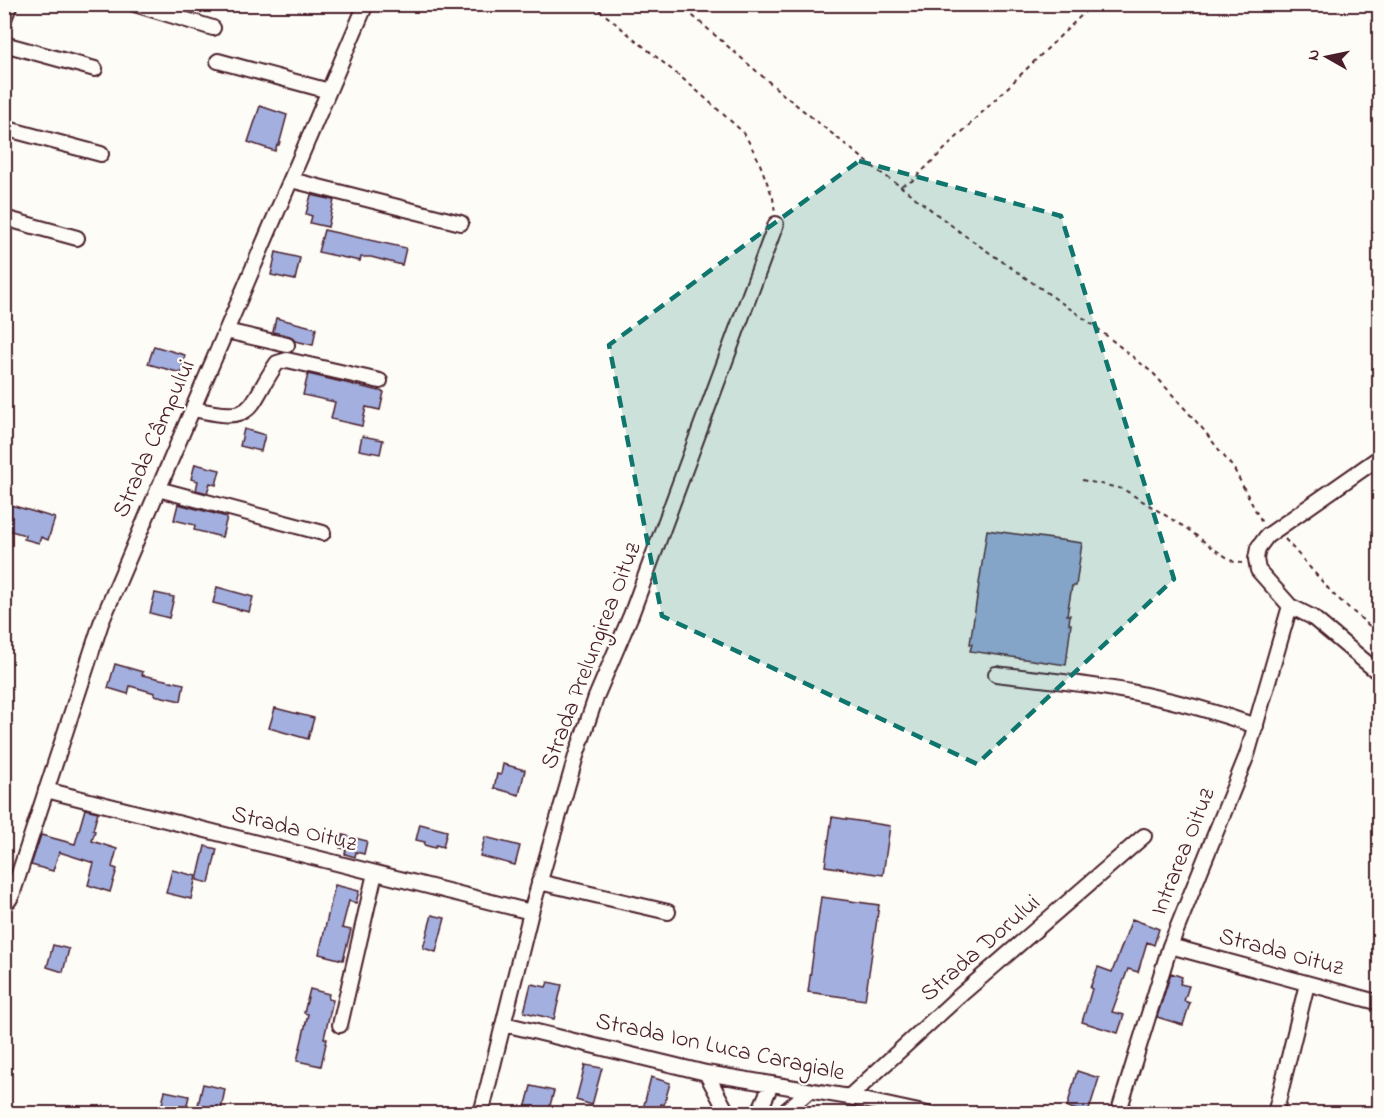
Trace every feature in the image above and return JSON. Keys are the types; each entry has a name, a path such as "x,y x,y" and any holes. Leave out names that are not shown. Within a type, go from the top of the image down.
{"street":[{"path":"4,19 10,4"},
{"path":"134,4 213,28"},
{"name":"Strada Câmpului","path":"7,900 12,896 101,622 366,4"},
{"path":"4,44 95,69"},
{"path":"218,61 329,91"},
{"path":"4,128 100,154"},
{"path":"291,180 461,223"},
{"path":"4,218 77,238"},
{"name":"Strada Prelungirea Oituz","path":"481,1113 531,912 563,797 593,707 631,615 776,224"},
{"path":"226,331 288,345"},
{"path":"194,409 233,415 248,410 257,399 277,363 287,360 380,381"},
{"path":"1380,457 1271,533 1258,548 1256,559 1258,570 1290,606 1312,617 1380,674"},
{"path":"158,489 323,532"},
{"name":"Intrarea Oituz","path":"1118,1113 1170,946 1237,782 1256,726 1290,606"},
{"path":"996,674 1089,685 1141,694 1256,726"},
{"name":"Strada Oituz","path":"46,790 531,912"},
{"name":"Strada Dorului","path":"849,1097 957,999 1144,836"},
{"path":"339,1025 375,873"},
{"path":"539,882 668,912"},
{"name":"Strada Oituz","path":"1170,946 1380,1003"},
{"path":"1275,1113 1307,984"},
{"name":"Strada Ion Luca Caragiale","path":"504,1024 706,1073 928,1113"},
{"path":"706,1073 728,1113"},
{"path":"758,1113 771,1085"},
{"path":"782,1113 809,1091"}],"path":[{"path":"592,4 694,88 744,133 758,159 773,198 776,224"},
{"path":"679,4 784,95 881,173 964,235 1092,324 1154,374 1202,428 1234,469 1271,533 1292,546 1334,595 1380,635"},
{"path":"900,186 912,182 1093,4"},
{"path":"1082,480 1123,489 1186,528 1234,562 1244,563 1256,559"}],"highlighted area":[{"path":"859,161 1061,216 1174,579 977,764 662,616 609,345"}],"building":[{"path":"260,106 287,115 279,145 275,151 248,142"},
{"path":"311,195 334,200 328,227 310,223 312,216 306,214"},
{"path":"324,230 406,248 402,265 371,257 361,257 360,261 318,252"},
{"path":"276,252 300,258 295,280 271,275"},
{"path":"276,318 316,328 313,345 273,332"},
{"path":"154,346 185,355 181,373 148,364"},
{"path":"308,374 384,392 380,410 366,407 362,426 331,419 335,402 303,395"},
{"path":"244,429 265,435 261,451 240,446"},
{"path":"362,436 383,440 380,454 359,450"},
{"path":"195,464 220,470 216,485 210,483 207,493 196,490 198,481 191,479"},
{"path":"4,503 55,518 48,540 41,537 39,543 24,539 25,535 4,529"},
{"path":"178,504 227,517 222,537 194,530 195,525 174,520"},
{"path":"987,530 1082,543 1076,586 1072,586 1067,615 1070,615 1069,624 1071,624 1066,665 970,651"},
{"path":"217,587 253,597 249,612 213,603"},
{"path":"155,593 174,597 169,618 150,613"},
{"path":"115,664 143,672 142,675 184,684 181,701 154,695 155,693 130,686 128,694 108,688"},
{"path":"275,708 314,718 308,739 269,728"},
{"path":"503,764 525,770 519,795 494,788 497,774 501,775"},
{"path":"85,809 98,812 92,841 117,849 112,867 117,869 110,892 88,885 94,863 59,852 53,871 31,865 41,835 75,844"},
{"path":"832,817 890,826 883,875 825,866"},
{"path":"420,824 447,831 443,847 436,845 435,848 416,840"},
{"path":"343,835 367,841 364,854 356,852 355,857 345,854 346,849 340,848"},
{"path":"485,837 520,846 515,865 480,856"},
{"path":"205,846 217,849 209,883 197,880"},
{"path":"172,870 196,876 191,899 166,893"},
{"path":"335,885 359,891 356,903 349,901 342,928 351,930 343,960 319,954"},
{"path":"821,897 879,905 865,1000 808,992"},
{"path":"432,915 445,918 436,952 423,948"},
{"path":"1132,919 1159,929 1154,945 1147,942 1138,972 1128,969 1112,1012 1124,1015 1118,1033 1082,1022 1092,989 1090,988 1098,967 1112,972"},
{"path":"53,945 69,949 63,972 47,967"},
{"path":"1171,973 1182,977 1180,984 1189,986 1184,1001 1190,1003 1183,1025 1157,1017"},
{"path":"548,982 562,985 554,1019 524,1012 531,984 546,987"},
{"path":"310,989 329,994 328,999 333,1000 324,1038 327,1039 321,1066 297,1061 308,1014 304,1013"},
{"path":"585,1065 602,1068 592,1105 576,1100"},
{"path":"1077,1071 1099,1078 1088,1113 1067,1107"},
{"path":"651,1077 670,1083 664,1105 661,1104 658,1113 642,1113"},
{"path":"203,1084 225,1089 221,1110 198,1105"},
{"path":"531,1086 554,1091 548,1113 525,1109"},
{"path":"165,1091 189,1096 185,1113 160,1113"}]}
